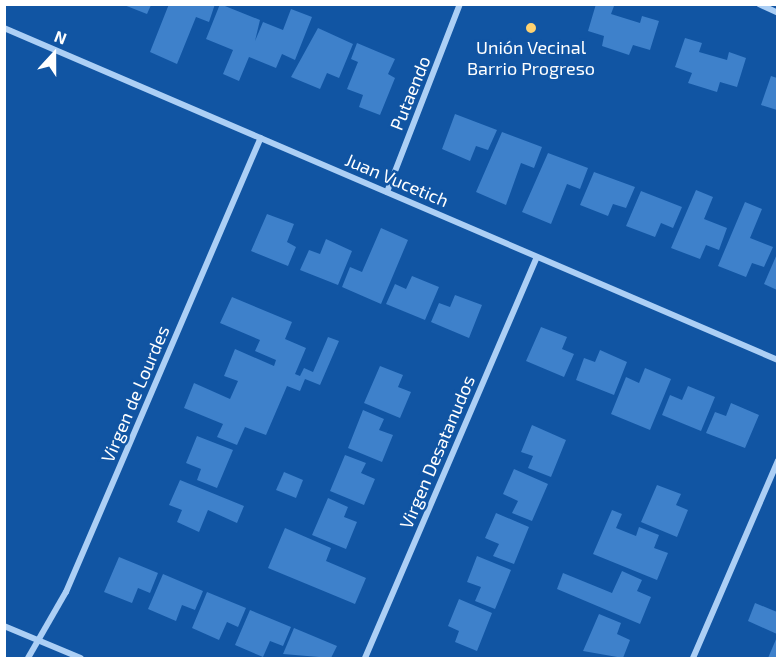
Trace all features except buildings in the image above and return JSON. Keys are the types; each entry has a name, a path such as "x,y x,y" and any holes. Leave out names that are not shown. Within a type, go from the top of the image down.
{"street":[{"name":"Putaendo","path":"387,192 460,4"},
{"path":"759,4 777,12"},
{"name":"Juan Vucetich","path":"4,28 777,360"},
{"name":"Virgen de Lourdes","path":"28,658 66,592 261,138"},
{"name":"Virgen Desatanudos","path":"365,658 537,257"},
{"path":"693,658 777,461"},
{"path":"4,626 81,658"}],"place":[{"name":"Unión Vecinal Barrio Progreso","path":"531,28"}]}
